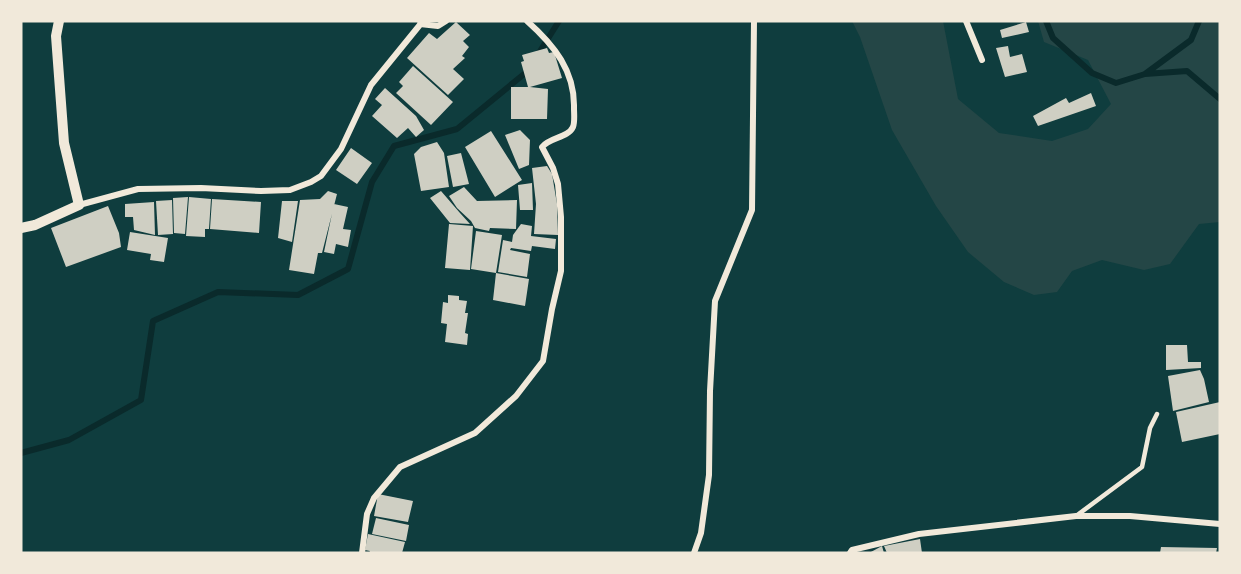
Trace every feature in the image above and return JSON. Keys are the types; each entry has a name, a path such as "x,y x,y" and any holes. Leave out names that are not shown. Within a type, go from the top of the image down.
{"street":[{"path":"58,21 56,36 64,143 79,205"},
{"path":"21,228 35,225 79,205 138,189 290,190 311,182 321,176 341,149 371,85 421,23 438,26 446,21"},
{"path":"362,553 367,514 374,498 400,467 475,433 516,396 543,361 561,271 561,216 558,184 542,147 547,141 569,132 574,126 575,92 566,69 552,44 528,21"},
{"path":"694,553 700,533 709,475 710,391 715,301 752,210 754,21"},
{"path":"966,21 982,60"},
{"path":"850,553 852,550 919,534 1076,516 1130,516 1220,524"}],"lane":[{"path":"1076,516 1142,467 1150,428 1157,414"}],"shaded area":[{"path":"852,21 943,21 958,99 999,133 1052,141 1088,129 1111,104 1088,60 1044,42 1038,21 1220,21 1220,222 1199,224 1170,264 1144,270 1102,260 1072,271 1057,292 1034,295 1004,282 968,252 936,206 892,130 860,37"}],"building":[{"path":"456,22 470,35 463,41 469,47 462,56 465,58 453,69 464,79 448,95 407,58 429,33 437,39"},
{"path":"1026,22 1029,32 1002,38 1000,30"},
{"path":"1008,46 1010,57 1022,54 1027,72 1005,77 996,48"},
{"path":"547,48 549,53 554,52 562,78 530,87 548,89 547,119 511,119 511,87 528,87 521,62 524,61 522,55"},
{"path":"413,66 453,102 431,125 396,93 403,86 399,82"},
{"path":"385,88 416,116 424,130 416,137 408,128 397,138 372,116 382,105 375,99"},
{"path":"1091,93 1096,106 1038,126 1033,116 1066,98 1069,103"},
{"path":"520,130 530,140 529,165 519,169 505,135"},
{"path":"491,131 522,180 495,197 465,147"},
{"path":"437,142 444,153 449,187 421,191 414,154 421,147"},
{"path":"351,148 372,163 357,184 336,170"},
{"path":"461,153 469,184 453,187 447,156"},
{"path":"547,166 552,174 557,204 558,235 534,234 536,204 532,168"},
{"path":"532,183 533,210 520,210 518,185"},
{"path":"464,187 477,201 517,200 516,229 490,228 489,231 475,228 449,196"},
{"path":"328,191 337,194 322,253 318,253 314,274 289,270 300,200 320,199"},
{"path":"441,191 470,224 450,223 430,198"},
{"path":"188,197 185,234 174,233 173,198"},
{"path":"189,197 211,199 209,229 205,229 205,237 186,236"},
{"path":"212,199 261,202 259,233 210,229"},
{"path":"172,200 173,234 158,235 156,201"},
{"path":"282,201 298,201 292,242 278,238"},
{"path":"154,202 155,235 134,230 133,217 125,217 125,204"},
{"path":"334,204 348,207 343,229 351,230 348,247 336,244 334,254 324,252"},
{"path":"108,206 119,233 121,247 66,267 51,228"},
{"path":"449,224 473,226 470,270 445,268"},
{"path":"521,224 532,226 531,236 556,239 555,249 532,246 531,251 511,248 510,250 530,254 527,277 498,272 503,240 512,242 513,235"},
{"path":"476,231 502,235 496,273 471,269"},
{"path":"130,232 168,238 164,262 150,260 151,254 127,250"},
{"path":"496,273 529,279 525,306 493,300"},
{"path":"448,295 459,296 459,300 467,301 465,333 468,334 467,345 445,342 447,324 441,323 443,302 448,303"},
{"path":"1166,345 1187,345 1188,362 1201,362 1201,368 1166,370"},
{"path":"1200,370 1209,402 1173,411 1168,376"},
{"path":"1220,402 1220,434 1182,442 1176,412"},
{"path":"378,494 413,501 408,522 374,516"},
{"path":"376,518 409,525 406,541 372,534"},
{"path":"368,534 405,542 402,553 369,553 370,551 365,550"},
{"path":"920,539 922,553 887,553 884,546"},
{"path":"882,546 884,553 869,553"},
{"path":"1161,547 1217,548 1216,553 1160,553"}],"waterway":[{"path":"537,56 559,21"},
{"path":"1046,21 1053,38 1092,73 1116,83 1145,74 1191,40 1199,21"},
{"path":"21,453 69,440 141,400 153,321 218,292 298,295 348,269 372,182 394,146 457,129 529,70"},
{"path":"1145,74 1187,71 1220,99"}]}
